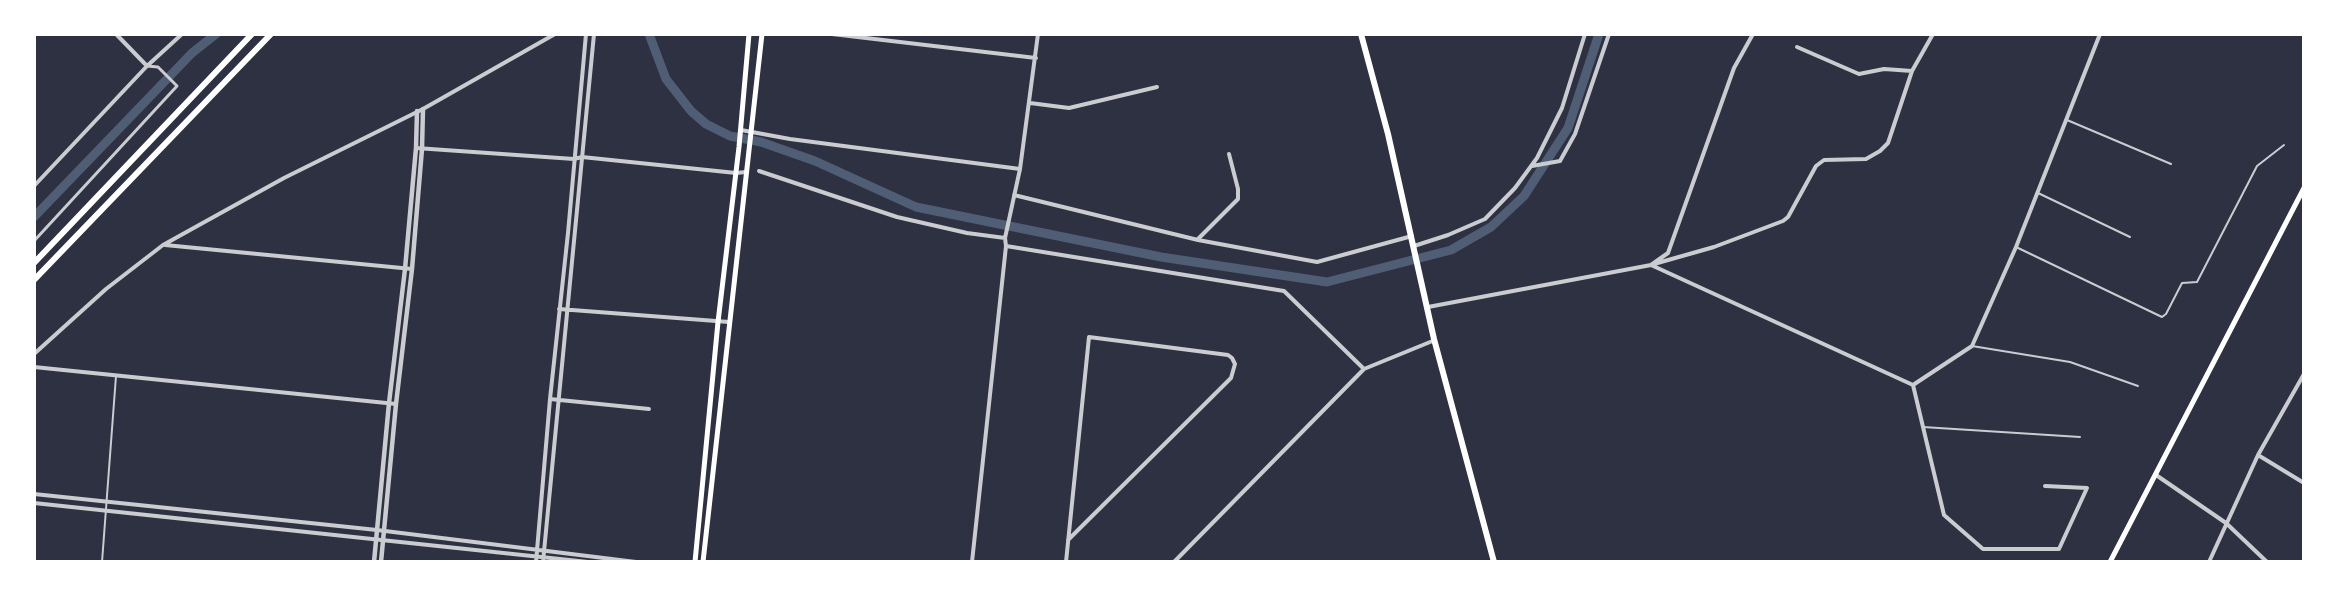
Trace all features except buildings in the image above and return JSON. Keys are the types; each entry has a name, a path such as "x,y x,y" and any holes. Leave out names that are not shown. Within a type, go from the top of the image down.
{"main road":[{"path":"34,263 252,34"},
{"path":"34,280 270,34"},
{"path":"695,561 749,34"},
{"path":"703,561 762,34"},
{"path":"1362,34 1436,340 1494,561"},
{"path":"2111,561 2304,191"}],"street":[{"path":"34,241 177,86 158,67 147,66 116,34"},
{"path":"34,186 147,66 182,34"},
{"path":"34,354 106,289 163,245 284,178 423,109 555,34"},
{"path":"536,561 586,34"},
{"path":"543,559 594,34"},
{"path":"832,34 1036,58"},
{"path":"972,561 1006,246 1005,238 1020,169 1038,34"},
{"path":"1415,246 1485,219 1515,188 1537,159 1562,108 1585,34"},
{"path":"1531,166 1560,161 1575,134 1609,34"},
{"path":"1651,265 1668,253 1734,68 1753,34"},
{"path":"1429,306 1651,265 1713,247 1783,221 1788,217 1816,166 1824,160 1866,159 1873,157 1888,143 1912,71 1933,34"},
{"path":"1913,385 1972,346 2016,247 2100,34"},
{"path":"1797,47 1859,74 1884,69 1912,71"},
{"path":"1030,104 1069,108 1157,87"},
{"path":"374,561 389,403 423,109"},
{"path":"381,561 412,269 419,148 417,111"},
{"path":"740,130 1020,169"},
{"path":"419,148 574,159 582,157 736,173 747,172"},
{"path":"1198,240 1238,199 1238,189 1229,154"},
{"path":"759,171 897,217 967,233 1005,238"},
{"path":"1014,195 1198,240 1317,262 1412,236"},
{"path":"163,245 412,269"},
{"path":"1006,246 1284,291 1364,369"},
{"path":"1651,265 1913,385"},
{"path":"559,309 729,322"},
{"path":"1066,561 1068,540 1089,337 1228,355 1235,364 1231,378 1068,540"},
{"path":"1174,561 1364,369 1436,340"},
{"path":"34,367 396,404"},
{"path":"2210,561 2258,455 2304,374"},
{"path":"1913,385 1944,515 1983,549 2059,549 2087,488 2044,486"},
{"path":"550,399 649,409"},
{"path":"2258,455 2304,483"},
{"path":"2157,476 2226,524 2267,561"},
{"path":"34,494 377,530 636,561"},
{"path":"34,503 537,556 543,559 588,561"}],"lane":[{"path":"2067,120 2171,164"},
{"path":"2016,247 2162,316 2166,314 2182,283 2197,282 2257,166 2284,145"},
{"path":"2038,193 2130,237"},
{"path":"1972,346 2070,362 2138,387"},
{"path":"102,561 116,376"},
{"path":"1923,426 2080,437"}],"waterway":[{"path":"34,217 192,53 216,34"},
{"path":"649,34 666,79 691,111 706,124 730,136 761,142 815,161 916,207 1161,257 1327,282 1451,250 1491,227 1524,196 1568,128 1599,34"}]}
